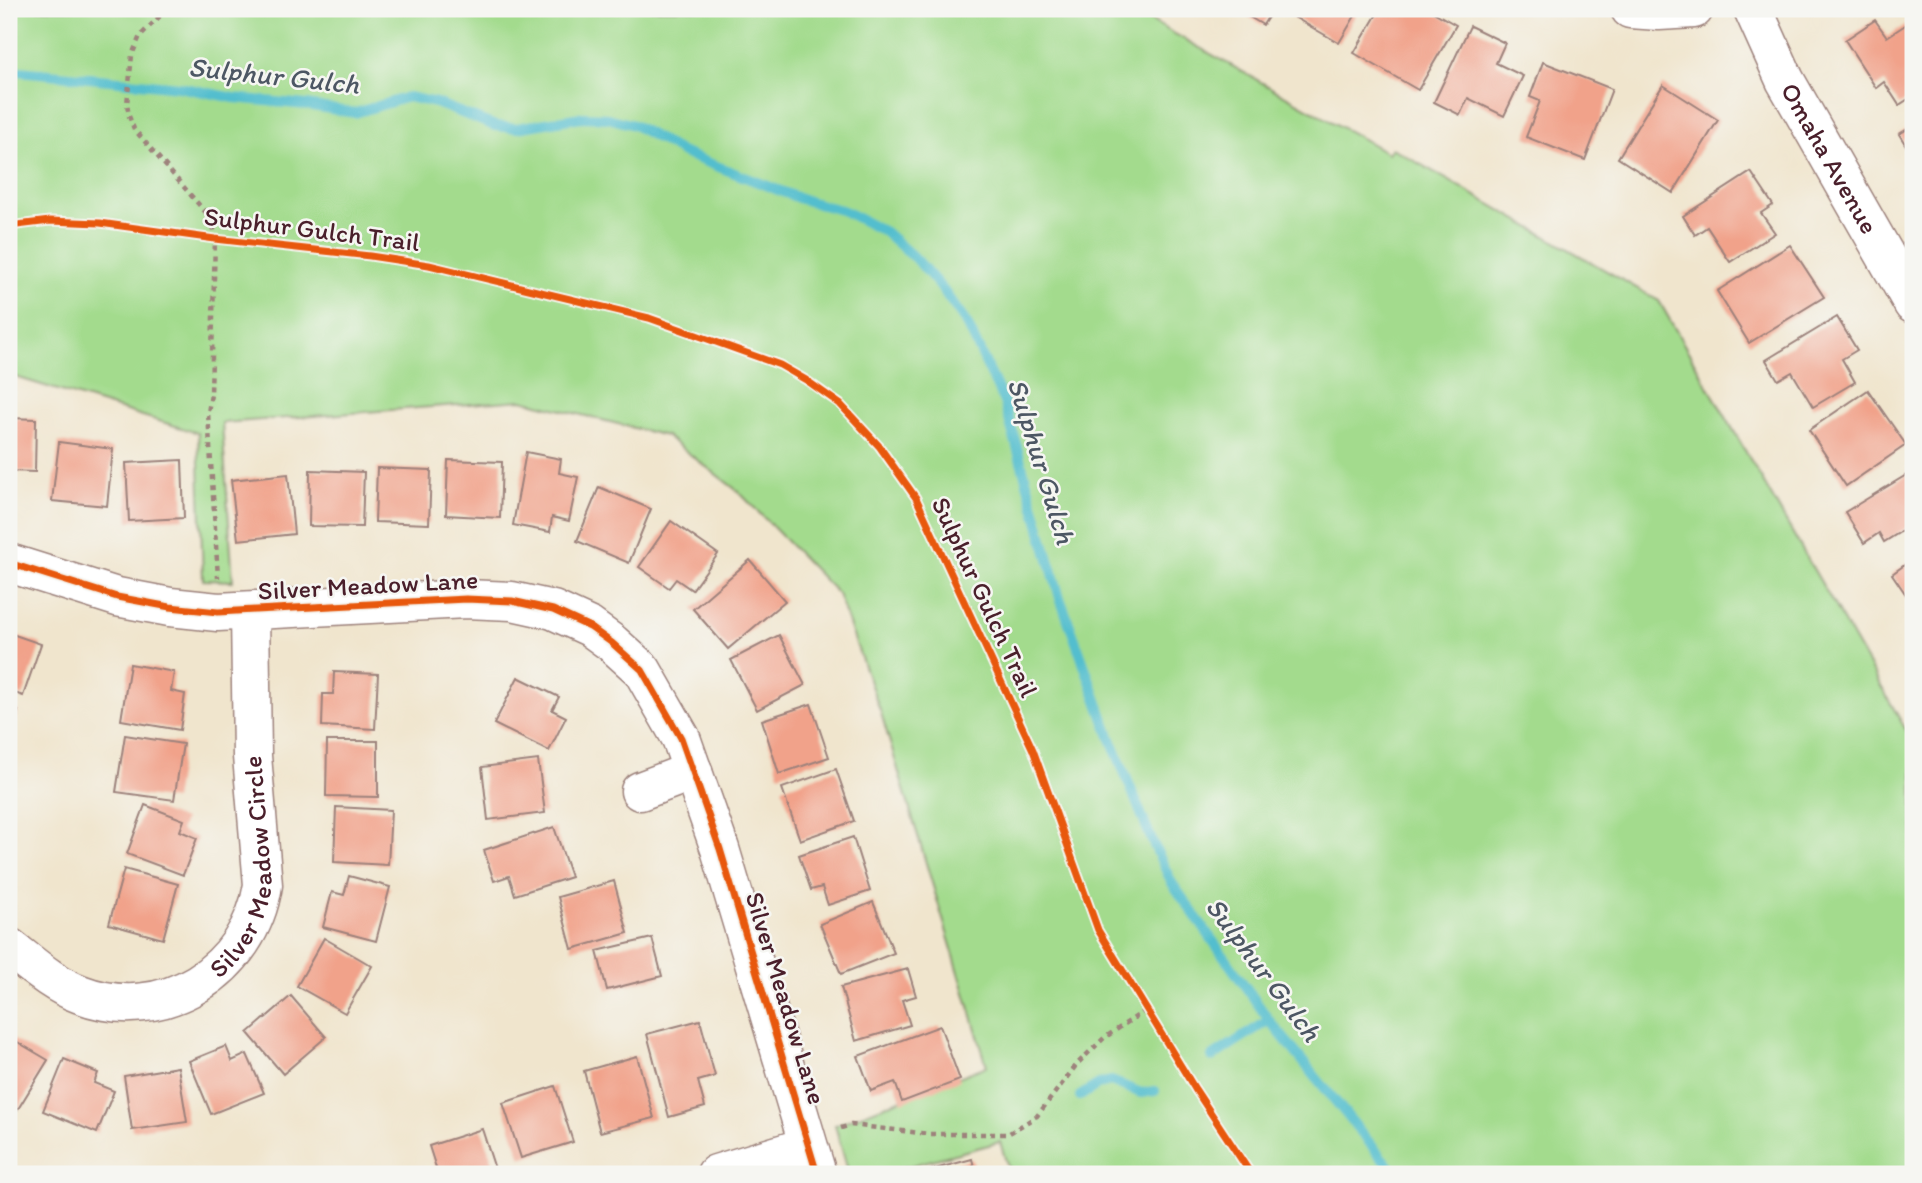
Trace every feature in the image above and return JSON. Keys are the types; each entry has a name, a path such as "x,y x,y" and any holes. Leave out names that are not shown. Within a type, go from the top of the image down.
{"street":[{"path":"1630,9 1694,9"},
{"name":"Omaha Avenue","path":"1753,9 1785,80 1913,304"},
{"name":"Silver Meadow Lane","path":"9,563 130,599 170,607 218,612 466,599 512,601 553,610 590,627 630,657 642,670 681,738 820,1150"},
{"name":"Silver Meadow Circle","path":"9,947 42,973 78,993 107,1001 147,1001 171,996 207,979 222,967 242,943 261,901 263,885 252,756 250,611"},
{"path":"640,791 693,771"},
{"path":"716,1174 820,1150"}],"path":[{"path":"167,9 140,36 132,55 127,104 134,128 214,221 211,394 208,414 218,579"},
{"path":"1139,999 1153,1021"},
{"path":"820,1150 851,1125 929,1134 1008,1135 1037,1116 1078,1063 1104,1038 1146,1010"}],"green space":[{"path":"9,9 1130,9 1388,153 1392,148 1659,301 1913,742 1913,1174 1010,1174 1000,1142 879,1174 849,1174 835,1125 987,1066 881,713 838,594 739,492 666,436 522,400 222,423 233,581 203,580 198,433 9,375"}],"building":[{"path":"1236,9 1273,9 1263,25"},
{"path":"1290,9 1359,9 1339,43 1287,13"},
{"path":"1380,9 1428,9 1456,25 1418,90 1354,53"},
{"path":"1875,20 1887,37 1913,20 1913,96 1899,105 1884,82 1876,88 1845,40"},
{"path":"1470,26 1505,43 1496,63 1523,76 1504,116 1468,98 1460,115 1434,102"},
{"path":"1543,62 1612,89 1585,160 1526,137 1540,101 1530,97"},
{"path":"1663,85 1718,120 1673,193 1618,158"},
{"path":"1913,126 1913,157 1899,134"},
{"path":"1751,172 1773,205 1761,213 1775,233 1730,262 1707,227 1695,235 1683,216"},
{"path":"1790,245 1824,297 1749,343 1717,291"},
{"path":"1837,317 1857,350 1842,359 1855,382 1813,407 1792,372 1778,380 1766,360"},
{"path":"1868,390 1906,445 1846,486 1809,430"},
{"path":"9,418 36,419 35,472 9,471"},
{"path":"59,442 113,449 107,506 52,501"},
{"path":"526,452 561,459 559,473 578,477 569,521 552,517 550,532 513,525"},
{"path":"182,460 184,518 129,521 126,463"},
{"path":"448,460 502,462 500,518 446,515"},
{"path":"377,468 431,470 429,524 375,522"},
{"path":"310,470 364,472 362,527 309,526"},
{"path":"1913,471 1913,524 1884,542 1879,533 1864,543 1845,512"},
{"path":"288,474 294,534 238,540 231,480"},
{"path":"599,487 651,509 629,563 577,541"},
{"path":"671,521 718,554 692,590 676,579 669,588 639,567"},
{"path":"1913,559 1913,605 1892,574"},
{"path":"750,560 785,601 728,649 693,609"},
{"path":"9,633 41,644 23,696 9,691"},
{"path":"779,635 805,685 757,710 731,660"},
{"path":"130,664 174,672 171,691 185,694 180,730 121,720"},
{"path":"334,672 378,674 375,729 322,726 323,694 333,694"},
{"path":"518,677 559,697 552,710 566,717 549,751 494,724"},
{"path":"811,704 829,757 779,774 762,720"},
{"path":"9,708 18,711 9,737"},
{"path":"125,735 183,744 174,800 116,792"},
{"path":"327,741 378,741 378,797 326,796"},
{"path":"538,760 545,813 488,820 482,767"},
{"path":"836,769 854,821 800,840 782,788"},
{"path":"145,805 184,820 180,831 197,838 183,875 127,854"},
{"path":"336,807 391,810 388,865 334,862"},
{"path":"554,827 571,877 515,895 509,876 494,881 484,850"},
{"path":"853,837 870,891 828,905 822,887 811,890 799,855"},
{"path":"124,869 178,884 163,939 109,924"},
{"path":"349,876 390,887 376,941 323,927 332,892 344,895"},
{"path":"614,881 628,933 572,949 558,897"},
{"path":"873,902 894,953 841,974 820,924"},
{"path":"324,938 372,966 345,1013 297,986"},
{"path":"652,938 662,976 607,990 597,951"},
{"path":"908,969 916,996 902,1000 910,1025 856,1041 841,987"},
{"path":"291,996 326,1037 283,1074 248,1033"},
{"path":"700,1020 715,1076 698,1081 705,1107 669,1117 647,1034"},
{"path":"940,1026 960,1080 902,1102 895,1082 871,1091 858,1056"},
{"path":"9,1037 48,1060 18,1109 9,1103"},
{"path":"226,1046 232,1061 247,1054 264,1093 211,1114 189,1061"},
{"path":"637,1056 654,1118 600,1132 584,1071"},
{"path":"64,1059 98,1073 94,1083 114,1091 97,1133 43,1111"},
{"path":"178,1067 187,1122 132,1130 124,1076"},
{"path":"555,1086 573,1142 521,1158 503,1103"},
{"path":"482,1129 496,1172 438,1174 429,1146"},
{"path":"972,1159 976,1174 920,1174 920,1173"}],"waterway":[{"name":"Sulphur Gulch","path":"9,70 179,87 234,98 355,113 408,97 436,103 495,126 517,128 581,117 608,118 634,125 683,153 801,199 844,211 885,232 918,261 967,324 1004,402 1060,598 1111,739 1172,883 1269,1020 1395,1174"},
{"path":"1212,1057 1269,1020"},
{"path":"1080,1096 1099,1084 1111,1081 1141,1093 1155,1091"}],"cycle path":[{"name":"Sulphur Gulch Trail","path":"9,226 50,221 100,223 429,265 649,318 780,365 840,404 879,446 916,498 1033,750 1098,930 1195,1089 1251,1174"},
{"path":"9,563 117,597 170,607 218,612 466,599 512,601 553,610 590,627 612,643 642,670 681,738 720,849 817,1174"}]}
